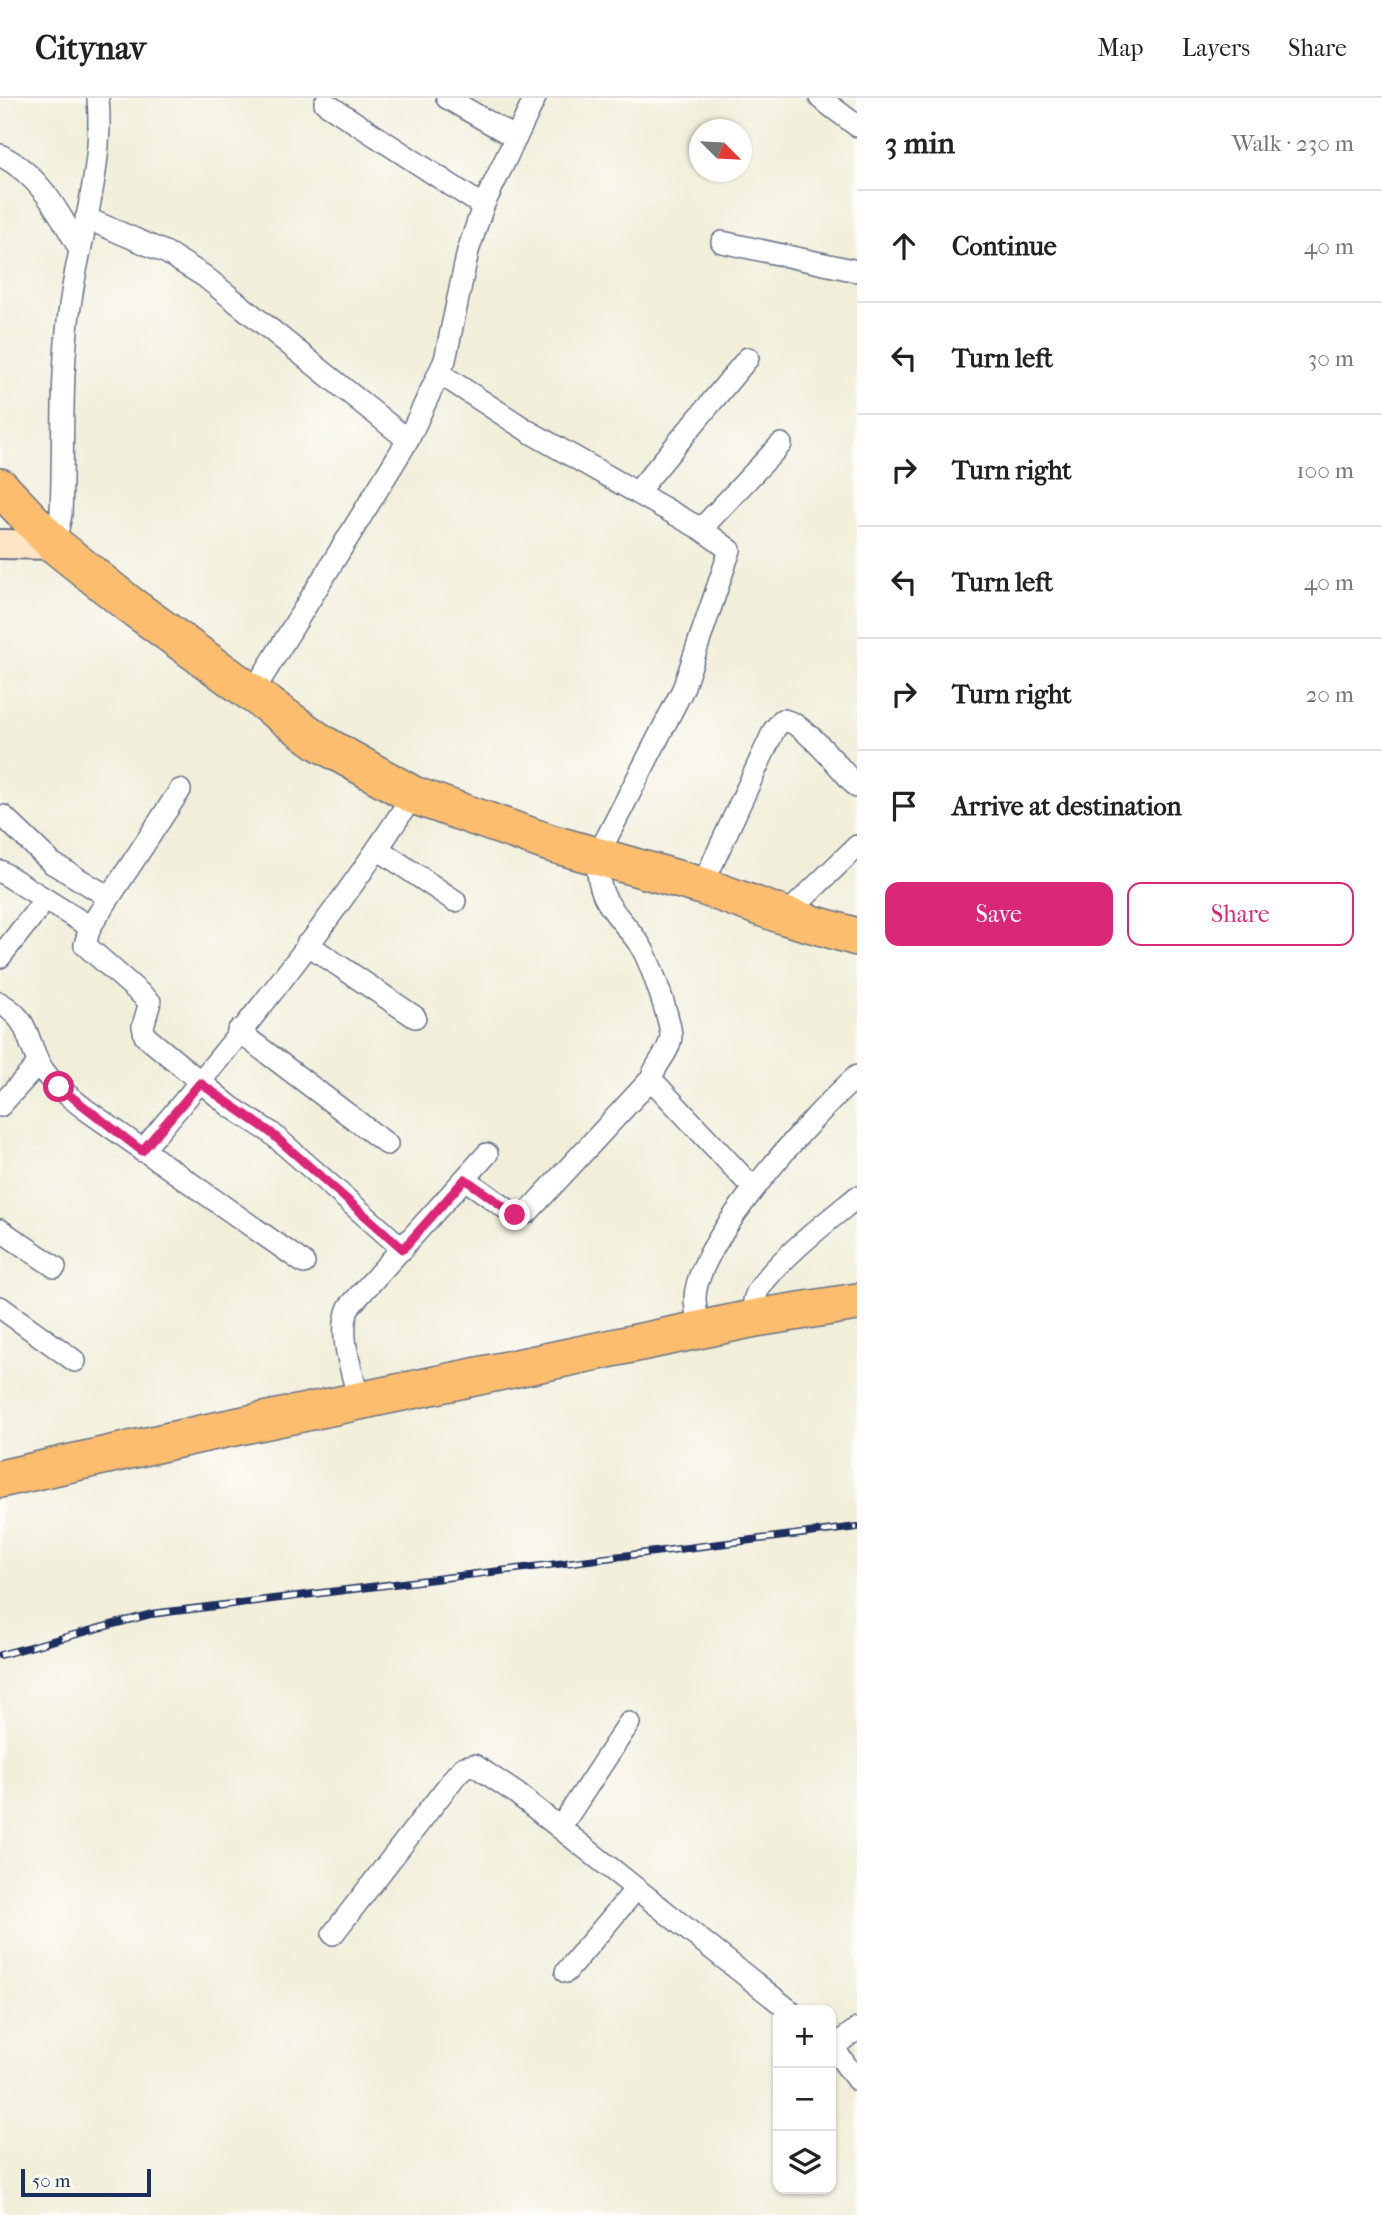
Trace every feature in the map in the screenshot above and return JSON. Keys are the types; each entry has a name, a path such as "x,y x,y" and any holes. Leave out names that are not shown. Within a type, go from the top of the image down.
{"highway":[{"path":"0,487 55,545 130,605 321,743 413,795 597,857 702,886 785,916 857,937"},
{"path":"0,1479 756,1318 857,1302"}],"street":[{"path":"0,544 55,545 61,514 70,303 100,122 98,98"},
{"path":"447,98 516,138"},
{"path":"253,692 408,440 439,373 468,251 483,206 536,98"},
{"path":"820,98 856,124"},
{"path":"325,103 483,206"},
{"path":"0,155 30,175 44,190 79,250"},
{"path":"86,218 167,253 204,276 408,440"},
{"path":"722,242 857,271"},
{"path":"638,491 748,358"},
{"path":"439,373 528,431 701,528 726,545 729,557 715,590 683,689 597,857 599,887 604,902 641,946 670,1023 669,1047 651,1079 527,1213 515,1215 465,1179"},
{"path":"701,528 781,444"},
{"path":"702,886 774,730 782,720 794,724 814,740 857,787"},
{"path":"180,790 90,926 85,940 89,950 150,1002 144,1026 145,1036 200,1083 270,1132 403,1249"},
{"path":"142,1151 200,1083 307,944 378,849 413,795"},
{"path":"3,816 52,863 109,897"},
{"path":"785,916 820,878 857,846"},
{"path":"378,849 455,901"},
{"path":"0,871 90,926"},
{"path":"0,957 45,900"},
{"path":"307,944 415,1017"},
{"path":"0,1003 23,1021 39,1063 59,1087 142,1151 304,1263"},
{"path":"238,1031 387,1144"},
{"path":"0,1106 39,1063"},
{"path":"699,1330 695,1297 701,1272 713,1247 753,1188 857,1076"},
{"path":"651,1079 753,1188"},
{"path":"359,1401 345,1333 345,1316 354,1300 487,1154"},
{"path":"756,1318 753,1301 763,1284 826,1221 857,1197"},
{"path":"0,1230 55,1267"},
{"path":"0,1307 75,1361"},
{"path":"560,1828 629,1723"},
{"path":"333,1934 457,1774 469,1764 480,1768 560,1828 783,2005"},
{"path":"566,1972 636,1889"},
{"path":"836,2043 857,2029"},
{"path":"836,2051 857,2080"}],"railway":[{"path":"0,1655 151,1614 857,1527"}],"route":[{"path":"59,1087 142,1151 200,1083 242,1115 270,1132 403,1249 465,1179 515,1215"}]}
